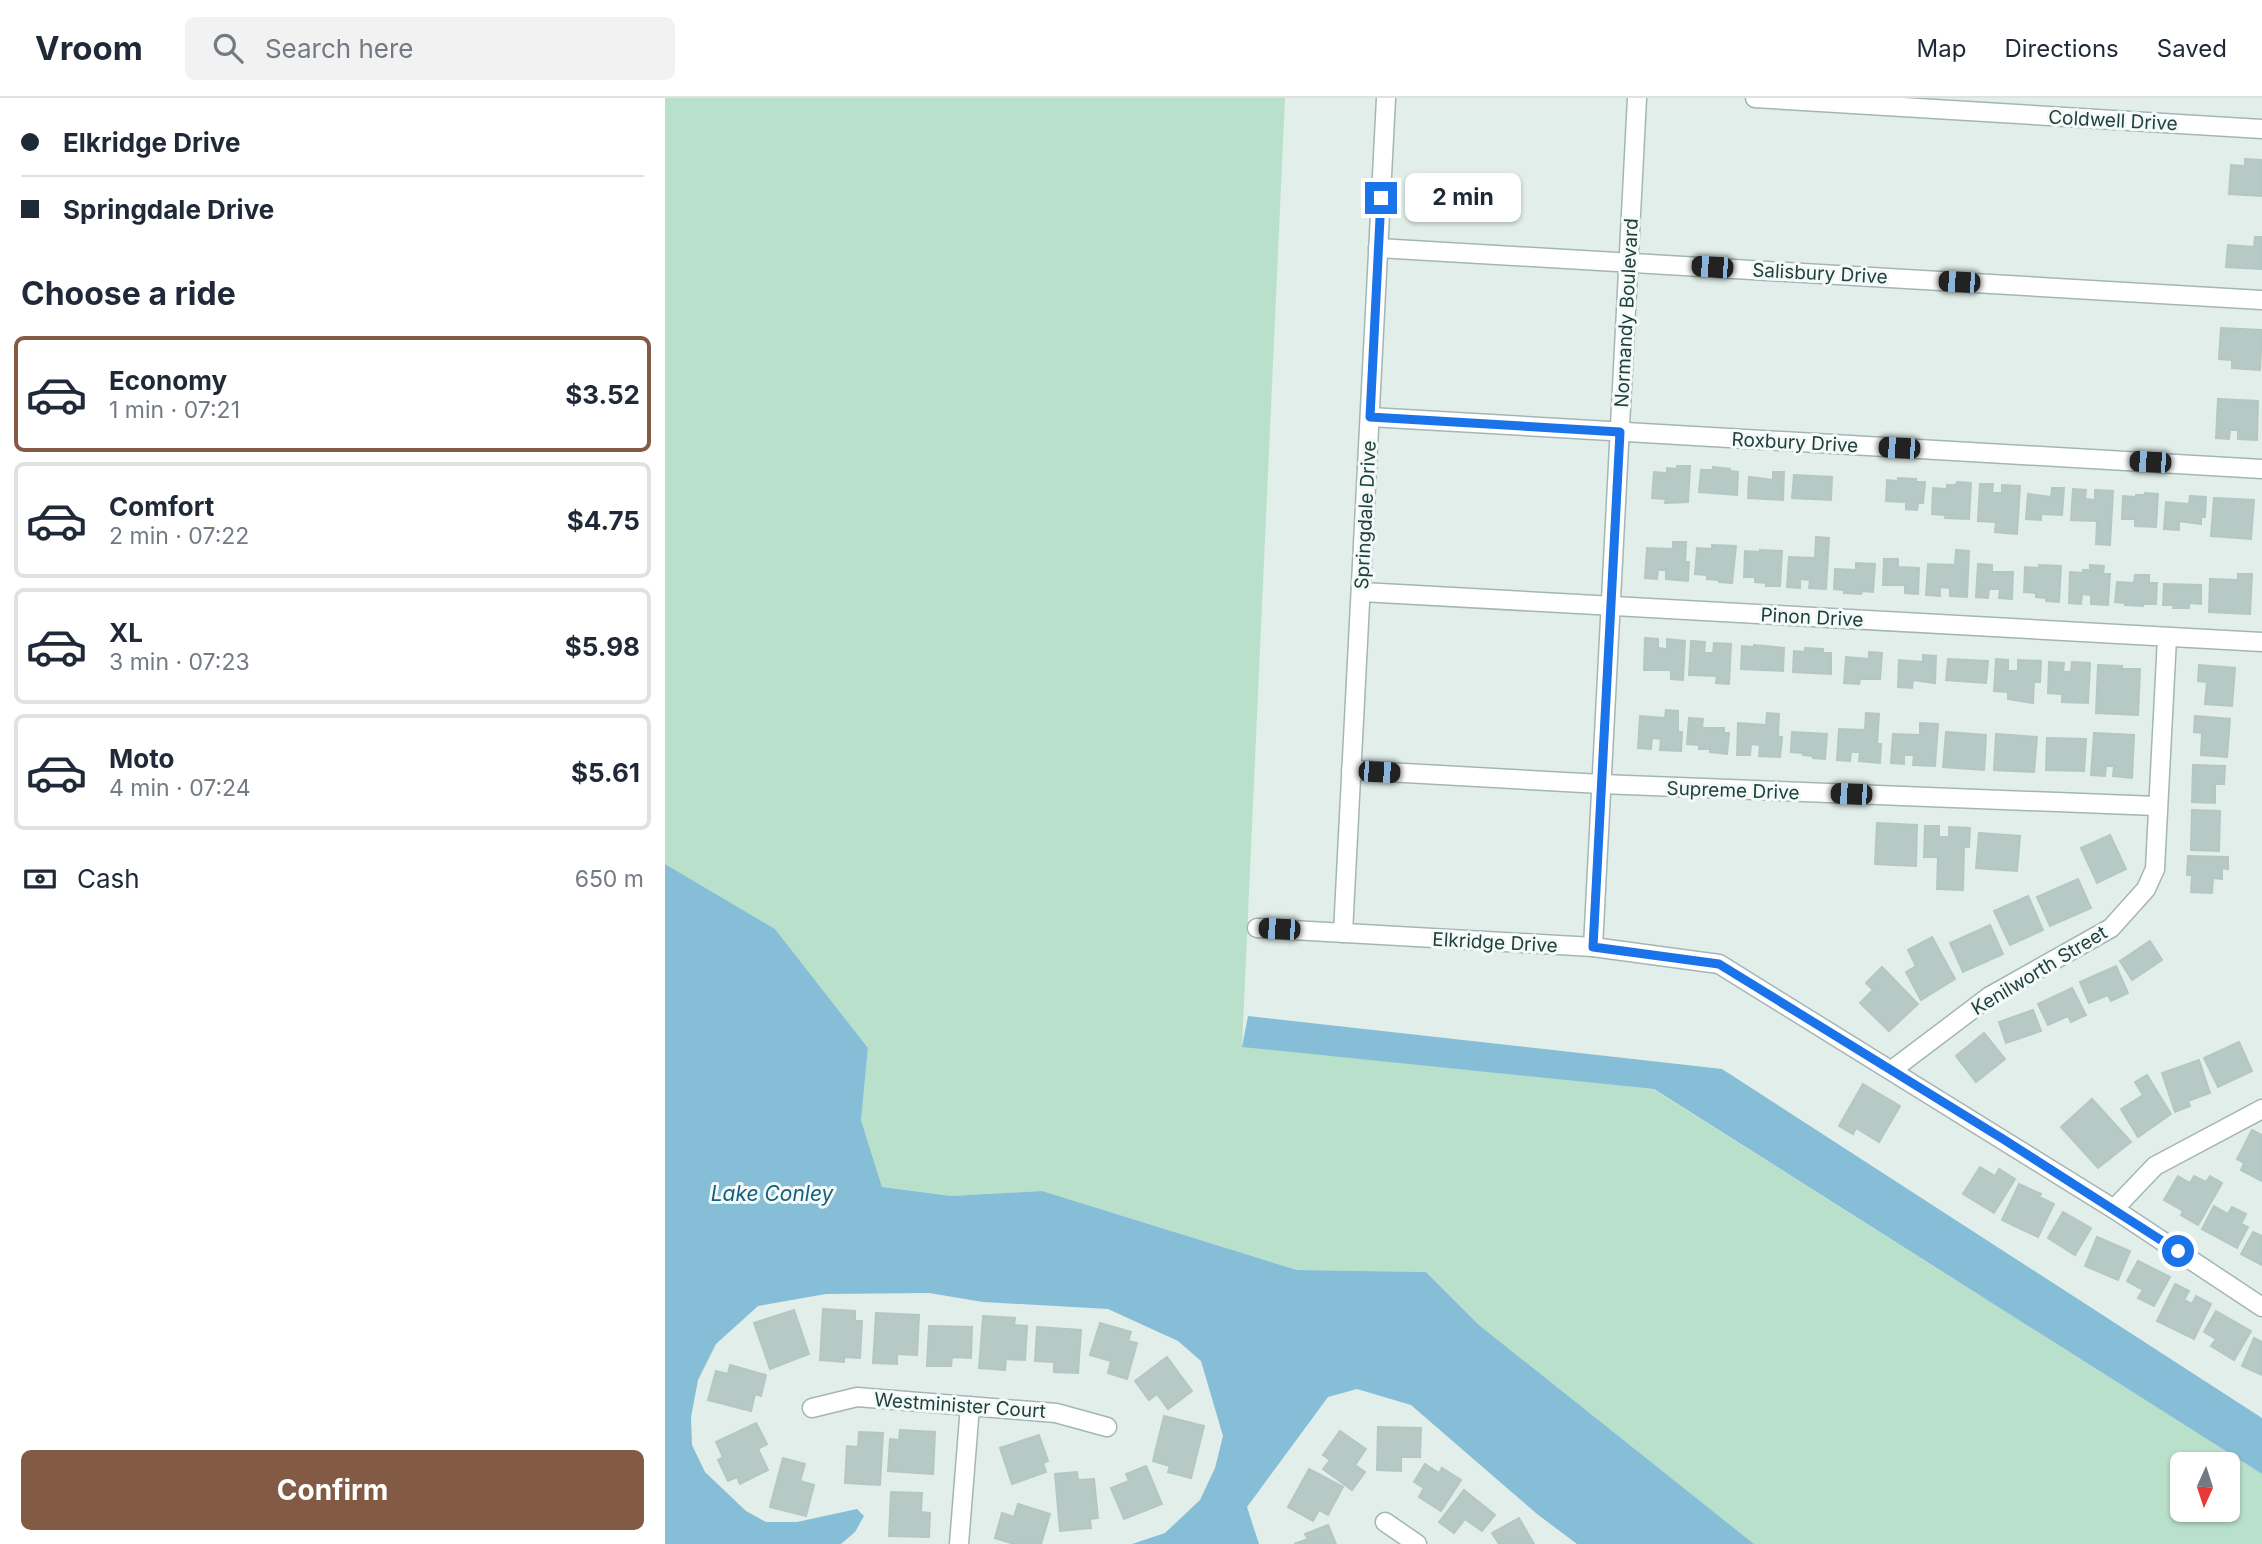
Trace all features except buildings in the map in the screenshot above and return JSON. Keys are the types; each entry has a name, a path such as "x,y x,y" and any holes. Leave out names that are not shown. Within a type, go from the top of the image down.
{"street":[{"name":"Springdale Drive","path":"1343,933 1386,98"},
{"name":"Normandy Boulevard","path":"1593,947 1637,98"},
{"name":"Coldwell Drive","path":"1755,98 2262,129"},
{"name":"Salisbury Drive","path":"1378,248 2262,300"},
{"name":"Roxbury Drive","path":"1370,417 2262,469"},
{"name":"Pinon Drive","path":"1361,592 2262,642"},
{"name":"Kenilworth Street","path":"1892,1070 1990,996 2111,928 2145,890 2155,869 2156,806 2167,638"},
{"name":"Supreme Drive","path":"1351,770 1601,784 2156,806"},
{"name":"Elkridge Drive","path":"1257,928 1593,947 1719,964 2114,1209 2262,1307"},
{"path":"2114,1209 2155,1166 2262,1109"},
{"name":"Westminister Court","path":"812,1408 857,1397 1056,1413 1107,1427"},
{"path":"959,1544 970,1406"},
{"path":"1385,1522 1417,1544"}],"green space":[{"path":"665,98 1285,98 1242,1046 1653,1089 2227,1452 2170,1452 2170,1522 2240,1522 2240,1460 2262,1474 2262,1544 1754,1544 1479,1325 1426,1272 1297,1270 1042,1191 951,1196 882,1187 861,1120 868,1048 775,929 665,864"}],"water":[{"name":"Lake Conley","path":"665,864 775,929 868,1048 861,1120 882,1187 951,1196 1042,1191 1297,1270 1426,1272 1479,1325 1754,1544 1577,1544 1537,1514 1411,1405 1357,1389 1328,1397 1247,1507 1259,1544 1132,1544 1165,1533 1200,1500 1215,1468 1223,1436 1201,1361 1178,1341 1108,1309 983,1302 929,1293 826,1294 758,1306 716,1344 698,1380 691,1417 692,1445 705,1472 746,1511 766,1522 797,1522 857,1509 864,1516 855,1532 841,1544 665,1544"},
{"path":"1248,1016 1722,1069 2262,1418 2262,1474 2240,1460 2240,1452 2227,1452 1654,1089 1242,1047"}],"route":[{"path":"1381,198 1370,417 1620,432 1593,947 1719,964 2003,1139 2178,1251"}]}
